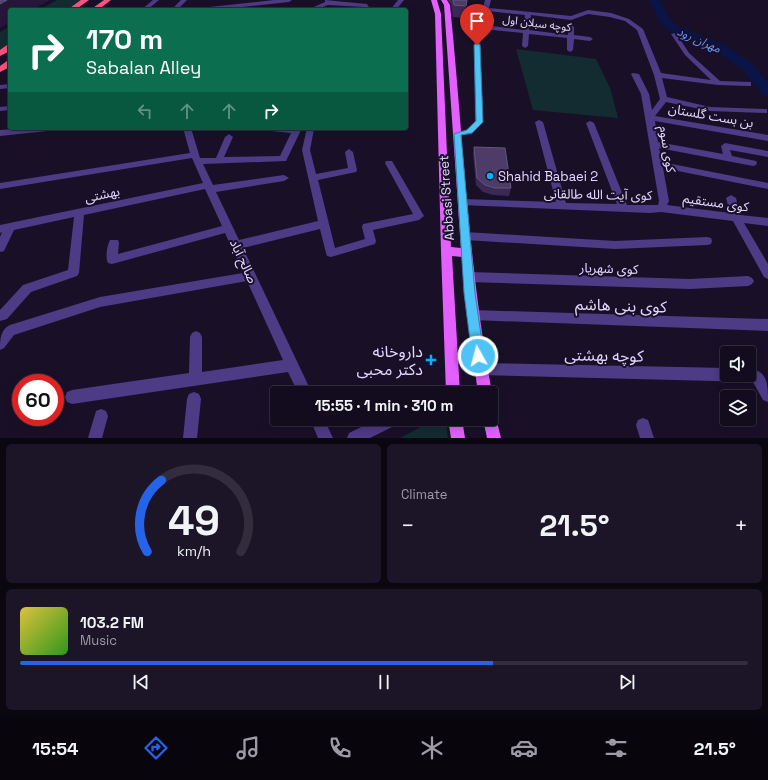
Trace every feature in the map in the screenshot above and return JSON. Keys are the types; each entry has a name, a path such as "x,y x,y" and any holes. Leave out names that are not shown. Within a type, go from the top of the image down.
{"highway":[{"path":"73,8 86,0"},
{"path":"96,8 108,0"}],"main road":[{"name":"Abbasi Street","path":"450,386 438,14 436,1 447,5 472,315 484,386"},
{"path":"439,60 452,60"},
{"path":"446,251 467,253"},
{"path":"456,426 458,438"},
{"path":"491,426 494,438"}],"street":[{"path":"146,8 156,0"},
{"path":"176,8 184,0"},
{"path":"314,8 327,2 365,8 373,0"},
{"path":"395,8 401,0"},
{"path":"458,134 469,132 479,122 477,33 481,27 488,0"},
{"path":"226,8 265,1 286,2"},
{"path":"486,9 571,18 588,12 611,15 627,20 640,29 658,75 664,99 710,109 764,111"},
{"path":"525,46 528,13"},
{"name":"کوچه سبلان اول","path":"481,27 590,39"},
{"path":"570,50 571,27"},
{"path":"674,34 687,54 718,83"},
{"path":"634,74 645,94 650,118"},
{"path":"658,75 718,83 748,84"},
{"name":"کوی سوم","path":"661,208 664,201 650,118 664,99"},
{"name":"بن بست گلستان","path":"650,118 768,138"},
{"path":"539,122 562,206"},
{"path":"590,123 623,208"},
{"path":"0,133 34,130"},
{"name":"صالح آباد","path":"188,130 196,158 302,386"},
{"path":"0,186 196,158 219,160 283,159 297,130"},
{"path":"310,130 306,150 331,253 371,241 367,227 419,216 389,163"},
{"path":"219,160 229,137"},
{"path":"654,144 753,163"},
{"path":"728,158 725,146 768,154"},
{"path":"313,178 353,170 349,152"},
{"path":"657,164 768,186"},
{"name":"بهشتی","path":"5,228 210,187 284,178"},
{"path":"731,198 736,218 768,274"},
{"name":"کوی آیت الله طالقانی","path":"463,203 650,210 661,208"},
{"name":"کوی مستقیم","path":"661,208 768,222"},
{"path":"0,316 3,315 26,288 73,273 79,212"},
{"path":"236,245 324,224"},
{"path":"0,248 5,228"},
{"path":"114,243 112,260 228,228"},
{"path":"465,236 615,245 707,241"},
{"path":"0,344 10,331 100,302 251,276"},
{"name":"کوی شهریار","path":"469,277 690,284 748,281"},
{"name":"کوی بنی هاشم","path":"472,315 768,325"},
{"path":"195,379 196,337"},
{"path":"72,398 292,365"},
{"name":"کوچه بهشتی","path":"480,369 720,375"},
{"path":"756,376 768,395"},
{"path":"190,438 194,399"},
{"path":"95,438 101,416"},
{"path":"320,426 326,438"},
{"path":"354,438 379,426"}],"green space":[{"path":"57,0 84,0 71,8 43,8"},
{"path":"8,27 8,46 0,51 0,32"},
{"path":"516,49 596,59 610,88 618,118 533,110"},
{"path":"423,426 446,426 448,438 400,438"}],"building":[{"path":"0,0 7,0 0,4"},
{"path":"453,0 467,0 466,6 454,5"},
{"path":"474,147 505,148 511,188 495,188 485,185 477,178"}],"waterway":[{"name":"مهران رود","path":"654,0 665,21 674,29 720,48 748,67 768,92"}],"place":[{"name":"Shahid Babaei 2","path":"490,176"},
{"name":"داروخانه دکتر محبی","path":"431,360"}],"route":[{"path":"477,45 479,122 476,127 469,132 458,134 470,293 478,356"}]}
